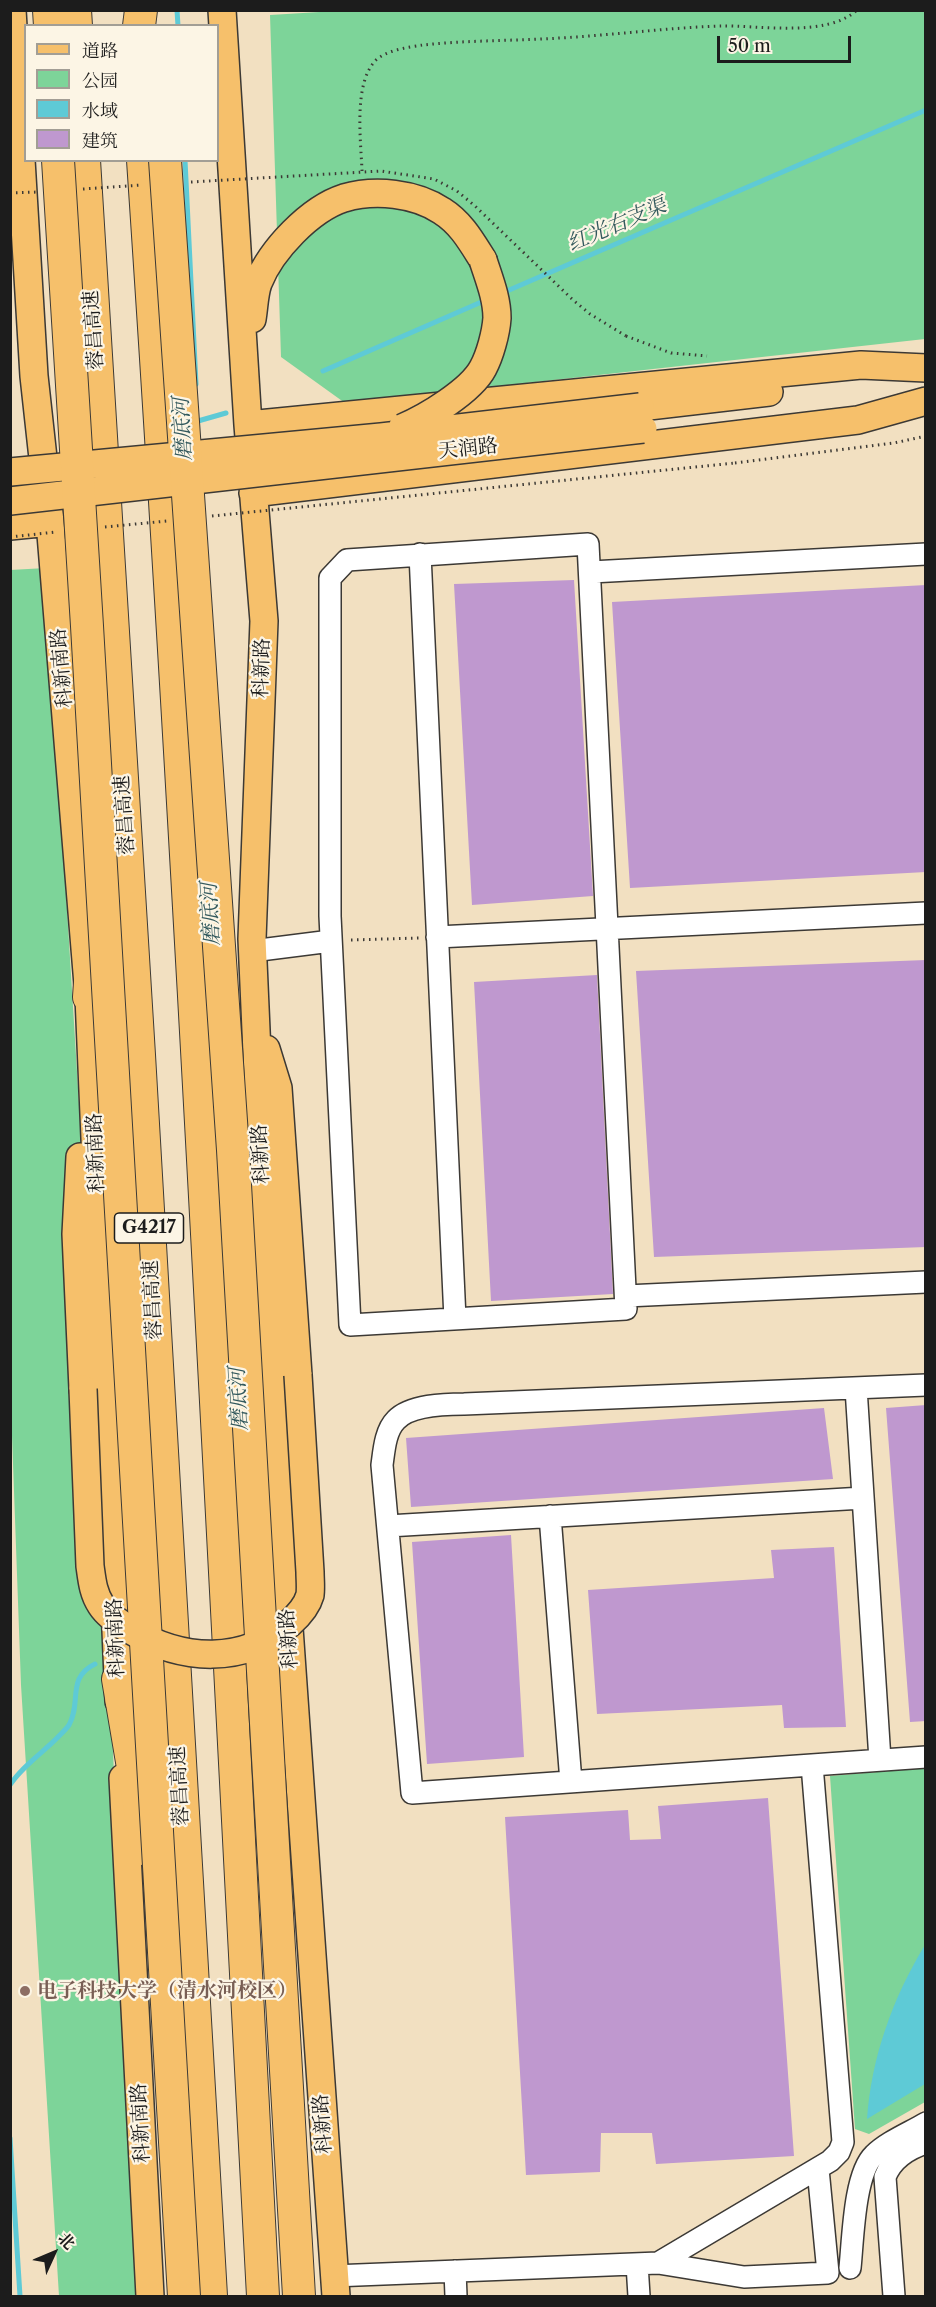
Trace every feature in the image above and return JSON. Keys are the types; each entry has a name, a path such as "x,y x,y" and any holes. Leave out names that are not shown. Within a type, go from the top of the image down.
{"highway":[{"path":"58,162 184,2296"},
{"path":"153,168 233,1150 299,2296"},
{"name":"G4217","path":"153,168 263,2296"},
{"name":"蓉昌高速","path":"82,175 140,1055 211,2296"},
{"path":"89,997 112,621"},
{"path":"118,1679 202,2168"}],"main road":[{"name":"科新南路","path":"12,10 12,47 34,376 54,527 89,997 118,1679 150,2296"},
{"name":"科新路","path":"222,10 248,425 264,621 252,951 271,1372 334,2286"},
{"path":"245,364 258,283 275,253 298,227 342,199 357,196 389,194 422,201 442,211 466,232 483,260 494,290 497,319 483,368 474,379 452,399 420,421 381,436"},
{"path":"10,322 20,338 34,376"},
{"path":"248,425 861,365 926,368"},
{"name":"天润路","path":"10,501 642,418 926,374"},
{"path":"253,493 858,420 926,399"},
{"name":"天润路","path":"10,472 381,436 926,399"},
{"path":"10,526 54,527"},
{"path":"89,997 76,1234 90,1566 94,1590 102,1606 122,1625 154,1644 194,1655 244,1651 279,1633 298,1616 309,1596 310,1572 298,1375 278,1088 255,1012"}],"lane":[{"path":"588,544 591,572 626,1309 350,1325 331,941 330,578 347,560 588,544"},
{"path":"420,554 432,937 454,1319"},
{"path":"591,572 926,554"},
{"path":"432,937 926,913"},
{"path":"252,951 331,941"},
{"path":"626,1296 926,1282"},
{"path":"926,1385 419,1407 396,1420 386,1439 382,1465 412,1792 926,1757"},
{"path":"855,1388 880,1760"},
{"path":"388,1526 863,1498"},
{"path":"550,1516 571,1782"},
{"path":"658,2263 830,2162 839,2152 843,2142 812,1765"},
{"path":"850,2268 859,2189 867,2163 875,2154 926,2123"},
{"path":"894,2296 885,2177 889,2166 902,2154 926,2143"},
{"path":"334,2286 455,2271 658,2263 744,2277 828,2273 818,2169"},
{"path":"637,2264 639,2296"},
{"path":"455,2271 456,2296"}],"path":[{"path":"362,171 361,107 364,81 376,60 398,49 423,45 559,39 720,27 801,27 831,24 850,17 857,10"},
{"path":"82,175 153,168"},
{"path":"186,182 362,171 404,173 434,179 457,191 475,206 590,314 626,336 671,353 710,356"},
{"path":"10,193 46,191"},
{"path":"201,517 735,463 894,443 926,436"},
{"path":"94,528 177,520"},
{"path":"10,537 54,527"},
{"path":"363,940 432,937"}],"green space":[{"path":"352,10 925,11 925,339 345,403 281,357 270,15"},
{"path":"46,568 94,1348 141,2296 59,2296 21,1685 11,1408 10,570"},
{"path":"925,1768 925,2102 869,2134 855,2129 830,1776"}],"water":[{"path":"925,1945 925,2084 867,2119 873,2073 886,2029 903,1986"}],"building":[{"path":"574,580 593,896 472,905 454,584"},
{"path":"926,585 926,872 630,888 612,602"},
{"path":"926,960 926,1247 654,1257 636,971"},
{"path":"597,975 613,1294 491,1301 474,982"},
{"path":"926,1405 926,1721 910,1722 886,1408"},
{"path":"824,1408 833,1479 411,1507 406,1438"},
{"path":"511,1535 524,1757 427,1764 412,1542"},
{"path":"834,1547 846,1727 784,1728 782,1705 597,1714 588,1590 774,1578 771,1550"},
{"path":"768,1798 794,2156 656,2164 652,2133 601,2133 600,2172 526,2175 505,1817 628,1810 630,1840 661,1839 658,1806"}],"waterway":[{"name":"磨底河","path":"177,10 178,24"},
{"name":"红光右支渠","path":"500,294 926,110"},
{"name":"磨底河","path":"185,162 196,384"},
{"name":"红光右支渠","path":"323,371 486,300"},
{"name":"红光右支渠","path":"198,421 226,413"},
{"name":"磨底河","path":"10,1785 69,1725 73,1716 77,1683 86,1670 95,1664"},
{"name":"磨底河","path":"10,2138 20,2296"}],"place":[{"name":"电子科技大学（清水河校区）","path":"25,1991"}]}
